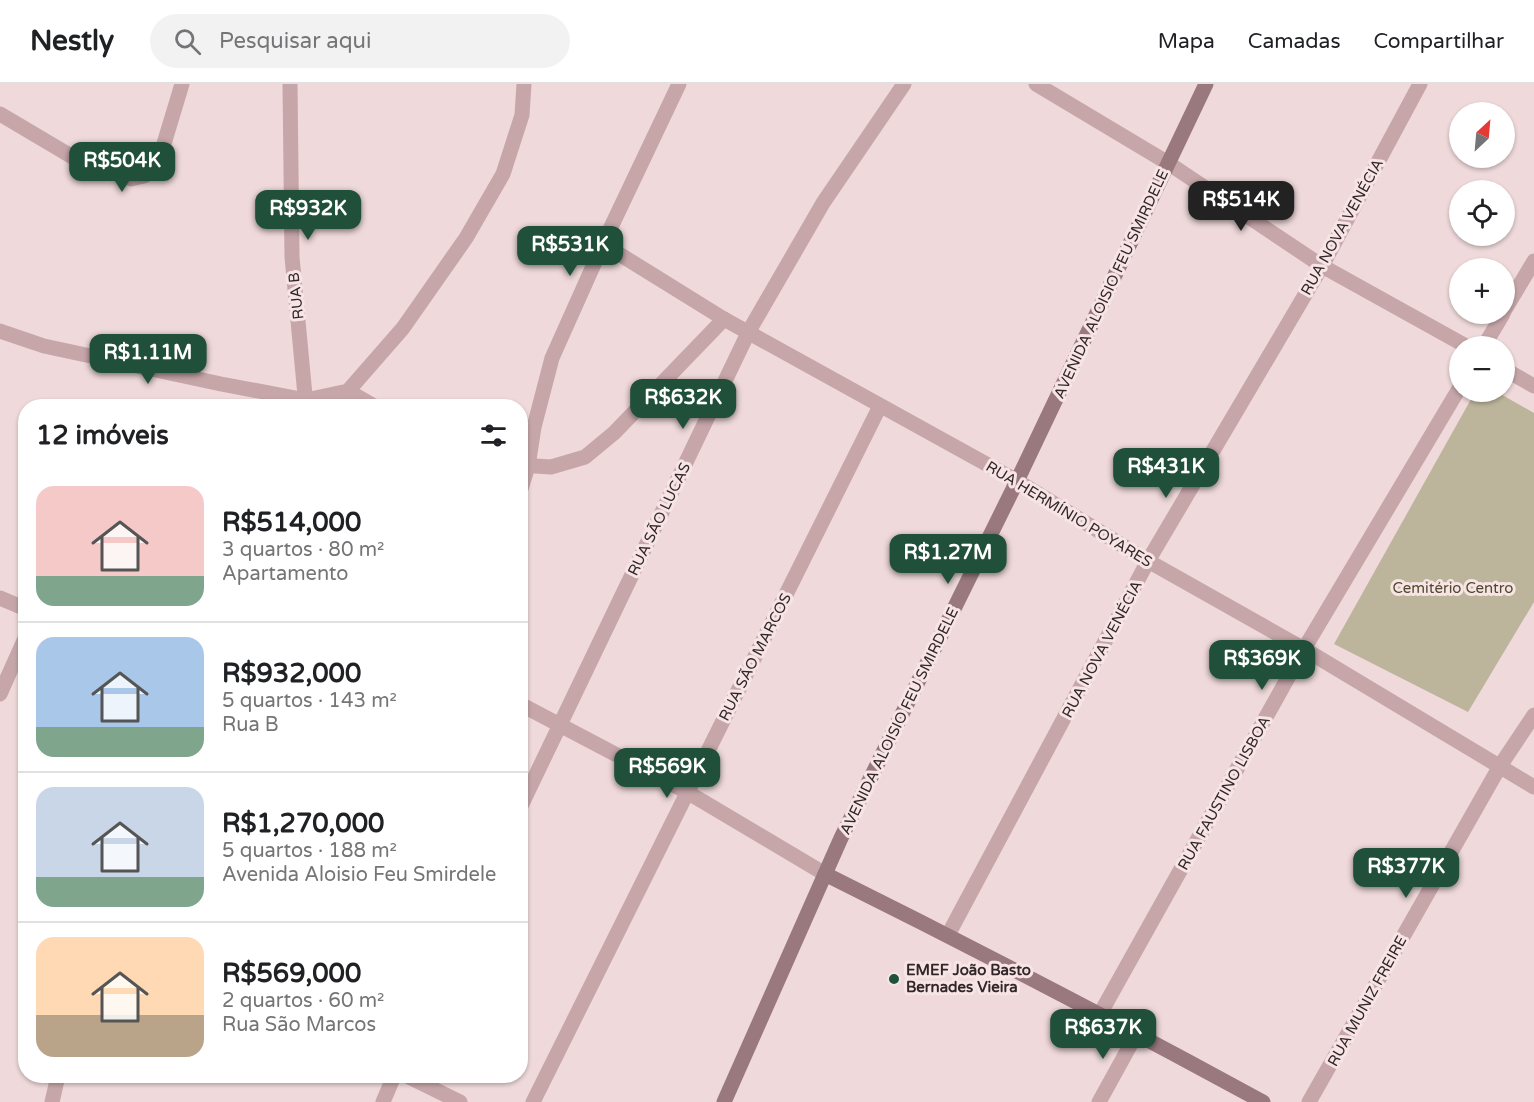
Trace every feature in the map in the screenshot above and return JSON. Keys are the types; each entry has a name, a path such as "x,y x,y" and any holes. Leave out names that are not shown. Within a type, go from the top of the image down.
{"street":[{"path":"0,114 76,159 131,179 155,170 182,84"},
{"name":"RUA B","path":"290,84 292,257 306,399"},
{"path":"320,399 348,391 403,328 466,238 503,174 522,115 524,84"},
{"path":"528,450 552,358 679,84"},
{"name":"RUA SÃO LUCAS","path":"528,791 749,331 823,203 904,84"},
{"path":"1036,84 1168,163 1322,266 1449,337"},
{"name":"AVENIDA ALOISIO FEU SMIRDELE","path":"723,1102 825,874 1017,482 1206,84"},
{"name":"RUA NOVA VENÉCIA","path":"948,935 1148,561 1322,266 1420,84"},
{"name":"RUA HERMÍNIO POYARES","path":"603,244 724,319 1017,482 1148,561 1304,649 1534,787"},
{"path":"1515,293 1534,261"},
{"path":"528,466 551,467 585,457 614,433 724,319"},
{"path":"0,331 44,346 288,399"},
{"path":"1515,375 1534,386"},
{"path":"348,391 362,399"},
{"name":"RUA FAUSTINO LISBOA","path":"1100,1014 1304,649 1451,402"},
{"name":"RUA SÃO MARCOS","path":"533,1102 880,406"},
{"path":"0,598 18,606"},
{"path":"0,694 18,654"},
{"path":"528,708 561,723 687,792 825,874 1137,1033 1263,1102"},
{"name":"RUA MUNIZ FREIRE","path":"1310,1102 1500,766 1534,715"},
{"path":"1099,1102 1137,1033"},
{"path":"52,1102 56,1083"},
{"path":"383,1102 391,1083"},
{"path":"421,1083 460,1102"}],"green space":[{"name":"Cemitério Centro","path":"1469,402 1515,402 1534,413 1534,602 1468,712 1334,644"}],"place":[{"name":"EMEF João Basto Bernades Vieira","path":"894,979"}]}
